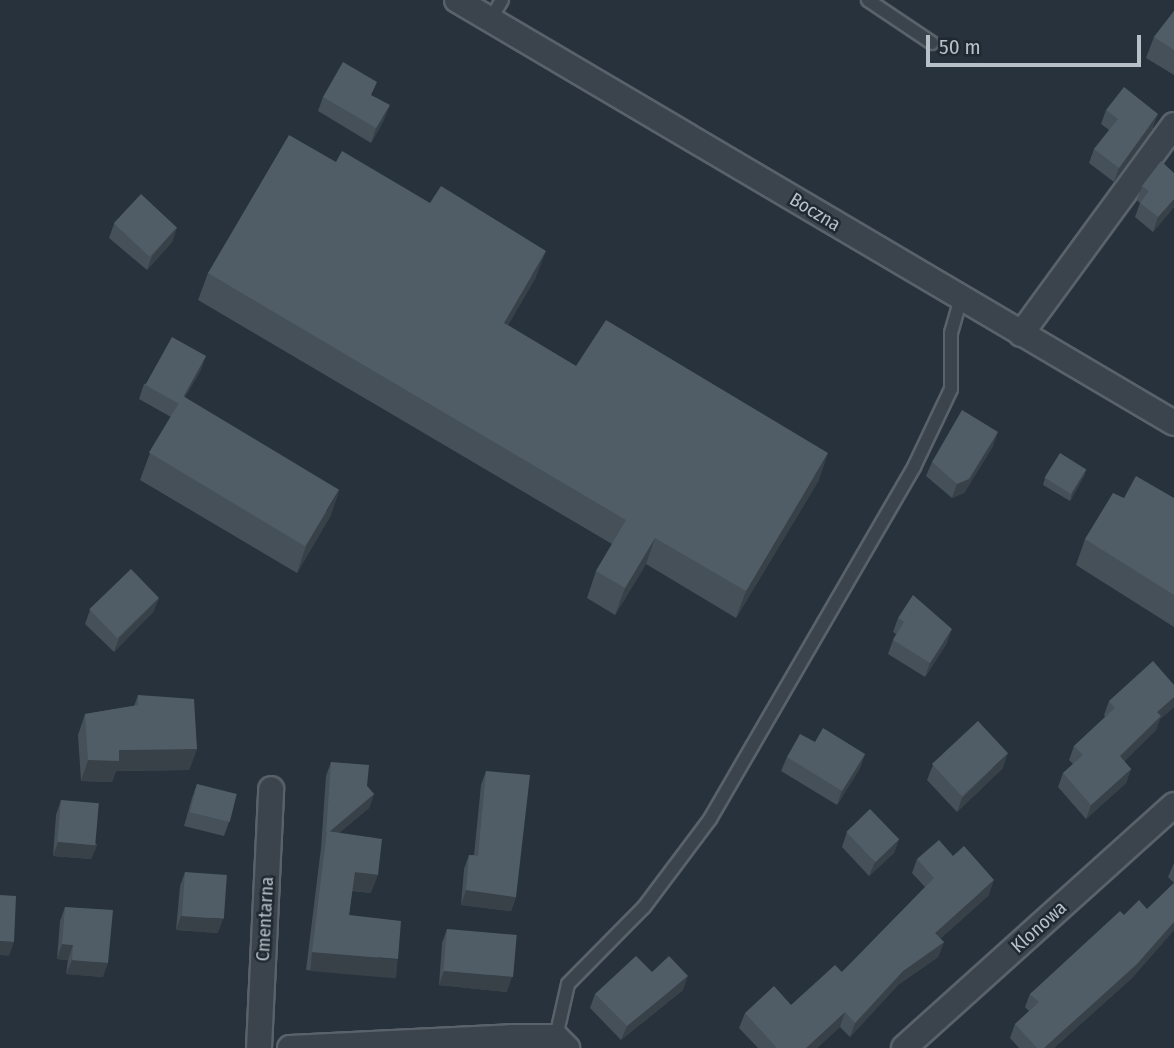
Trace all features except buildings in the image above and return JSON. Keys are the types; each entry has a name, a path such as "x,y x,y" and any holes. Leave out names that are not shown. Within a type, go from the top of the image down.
{"street":[{"name":"Boczna","path":"457,0 496,10 961,298 1174,423"},
{"path":"1021,334 1174,125"},
{"name":"Cmentarna","path":"259,1048 271,789"},
{"name":"Klonowa","path":"904,1048 1174,806"},
{"path":"290,1048 562,1042"}],"lane":[{"path":"868,0 932,43"},
{"path":"562,1042 568,984 644,907 710,819 914,467 951,389 951,333 961,298"}]}
